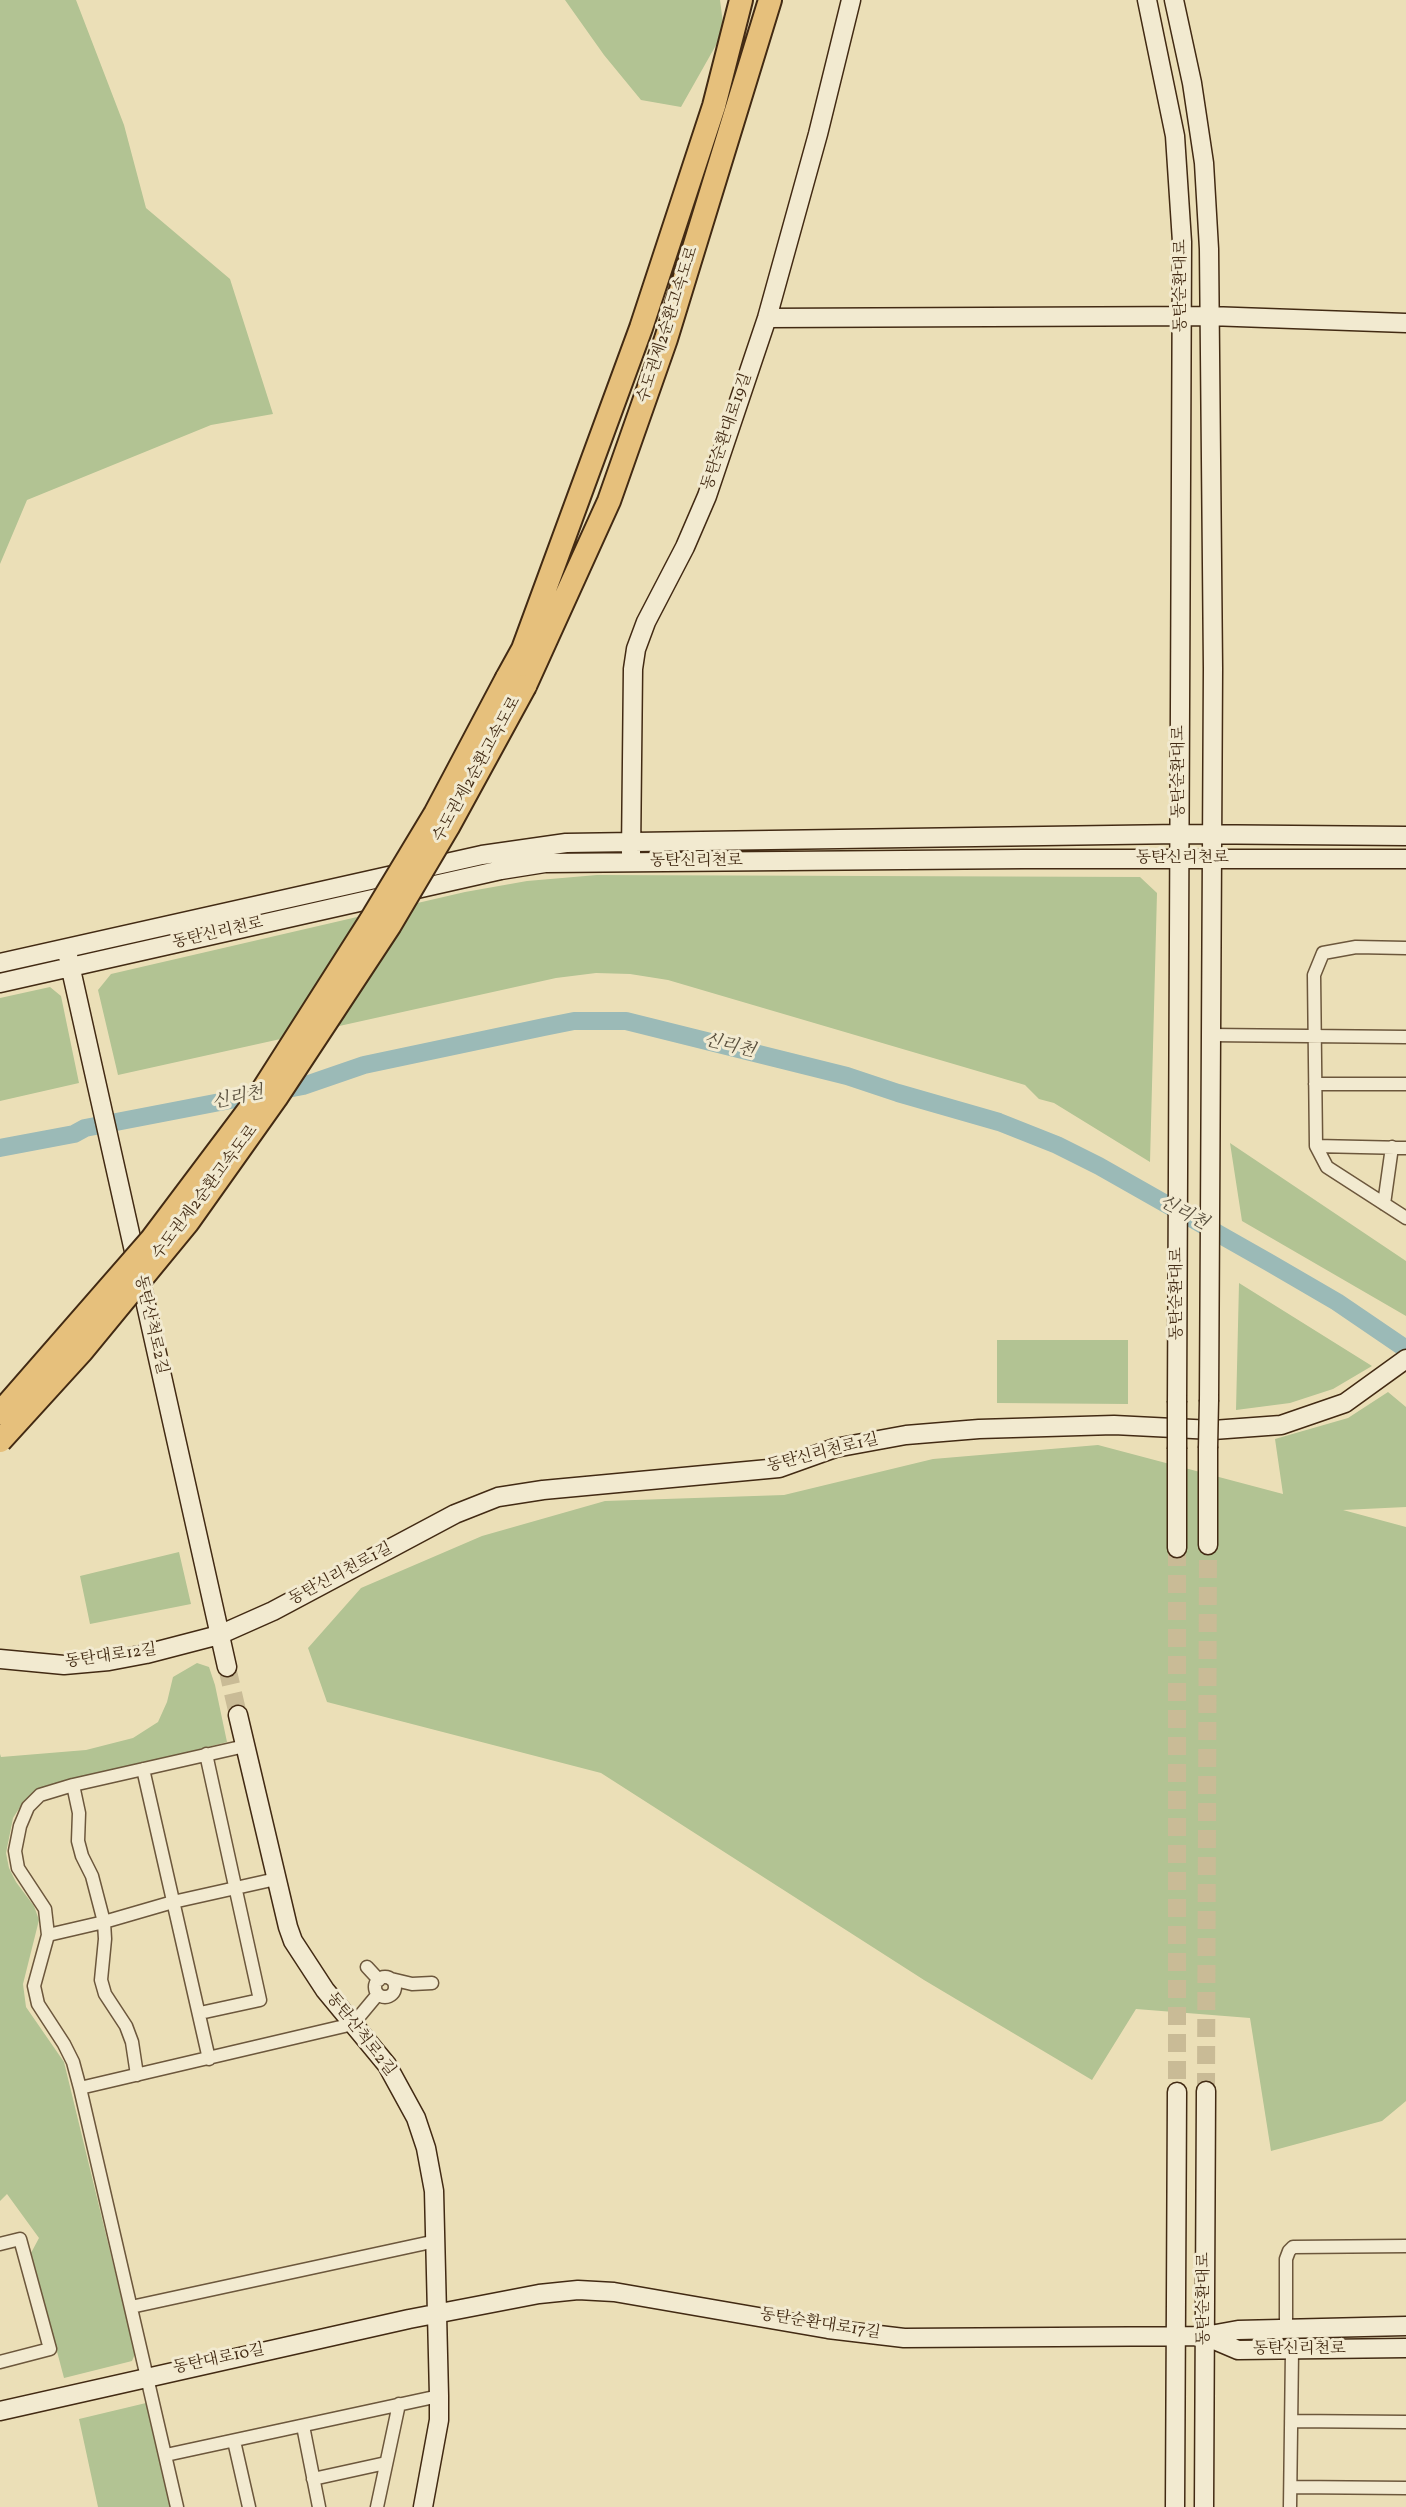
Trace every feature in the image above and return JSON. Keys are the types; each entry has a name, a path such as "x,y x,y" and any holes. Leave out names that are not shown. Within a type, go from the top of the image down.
{"highway":[{"name":"수도권제2순환고속도로","path":"0,1413 152,1240 257,1098 371,920 516,682 523,649 641,328 714,106 741,0"},
{"name":"수도권제2순환고속도로","path":"0,1441 82,1351 188,1222 276,1098 390,925 448,827 516,682 613,490 666,339 770,0"}],"main road":[{"name":"동탄순환대로19길","path":"631,862 633,669 636,649 646,622 685,547 707,496 767,318 818,134 851,0"},
{"name":"동탄순환대로","path":"1147,0 1169,99 1176,146 1182,242 1177,1548"},
{"name":"동탄순환대로","path":"1174,0 1192,83 1204,163 1209,249 1212,858 1208,1545"},
{"path":"767,318 1209,316 1406,322"},
{"path":"1180,769 1188,783 1196,786 1204,784 1212,773"},
{"name":"동탄신리천로","path":"4,962 482,855 567,843 1180,834 1406,837"},
{"path":"1101,835 1110,841 1112,847 1102,859"},
{"path":"1282,836 1271,841 1269,848 1274,855 1282,859"},
{"path":"693,862 683,850 686,845 696,841"},
{"path":"564,862 572,859 576,853 567,843"},
{"name":"동탄신리천로","path":"7,982 501,870 564,862 1406,859"},
{"path":"1179,922 1186,915 1195,911 1204,915 1211,925"},
{"path":"118,936 114,948 124,956"},
{"name":"동탄산척로2길","path":"66,948 227,1667"},
{"path":"4,962 18,969 7,982"},
{"name":"동탄신리천로1길","path":"219,1635 273,1611 454,1514 498,1497 543,1490 779,1468 835,1448 906,1435 979,1429 1114,1425 1213,1430 1281,1425 1345,1403 1406,1359"},
{"name":"동탄대로12길","path":"0,1659 64,1665 109,1661 219,1635"},
{"name":"동탄산척로2길","path":"238,1715 276,1879 293,1941 310,1971 387,2065 416,2118 430,2166 436,2241 440,2396 439,2420 423,2507"},
{"name":"동탄순환대로","path":"1204,2507 1206,2091"},
{"name":"동탄순환대로","path":"1175,2507 1177,2092"},
{"name":"동탄순환대로17길","path":"439,2312 539,2294 578,2290 614,2292 828,2329 904,2338 1205,2336"},
{"name":"동탄대로10길","path":"0,2411 148,2383 439,2312"},
{"name":"동탄신리천로","path":"1205,2336 1238,2330 1406,2326"},
{"name":"동탄신리천로","path":"1205,2336 1238,2350 1406,2349"}],"street":[{"path":"1406,948 1356,947 1323,953 1314,975 1316,1146 1326,1167 1406,1218"},
{"path":"1210,1035 1406,1037"},
{"path":"1315,1084 1406,1084"},
{"path":"1316,1146 1406,1148"},
{"path":"1384,1204 1392,1147"},
{"path":"177,2507 73,2062 38,2004 34,1986 48,1935 45,1909 18,1868 15,1851 20,1826 28,1807 40,1795 73,1785 245,1746"},
{"path":"200,2013 260,2000 206,1754"},
{"path":"143,1769 209,2059"},
{"path":"73,1785 79,1814 78,1841 82,1856 92,1876 104,1922 105,1939 101,1980 105,1994 126,2026 132,2042 137,2075"},
{"path":"48,1935 173,1902 276,1879"},
{"path":"367,1967 388,1983"},
{"path":"80,2088 353,2024 378,1994 375,1988 388,1983 432,1983"},
{"path":"0,2244 20,2239 50,2349 0,2362"},
{"path":"130,2307 436,2241"},
{"name":"동탄신리천로","path":"1286,2329 1286,2259 1288,2251 1293,2247 1406,2246"},
{"path":"1290,2507 1292,2350"},
{"path":"166,2456 440,2396"},
{"path":"377,2507 399,2404"},
{"path":"1291,2421 1406,2422"},
{"path":"303,2426 319,2507"},
{"path":"234,2440 249,2507"},
{"path":"314,2479 386,2463"},
{"path":"1291,2487 1406,2488"}],"green space":[{"path":"0,0 76,0 124,125 146,208 230,279 273,414 211,425 27,500 0,564"},
{"path":"565,0 720,0 724,31 681,107 641,100 604,55"},
{"path":"597,875 1140,877 1157,893 1150,1162 1054,1103 1039,1099 1025,1085 668,980 630,974 596,973 556,978 118,1075 98,990 111,974 465,892 527,881"},
{"path":"50,987 61,996 79,1083 0,1101 0,998"},
{"path":"1230,1143 1406,1261 1406,1316 1242,1221"},
{"path":"1239,1283 1372,1366 1333,1389 1290,1403 1236,1410"},
{"path":"997,1340 1128,1340 1128,1404 997,1403"},
{"path":"1388,1392 1406,1407 1406,1507 1343,1510 1406,1527 1406,2101 1382,2121 1271,2151 1250,2018 1136,2009 1092,2080 924,1980 601,1773 327,1702 308,1648 361,1588 482,1536 605,1501 784,1495 933,1459 1098,1445 1283,1494 1275,1439 1348,1418"},
{"path":"179,1552 191,1604 90,1624 80,1576"},
{"path":"197,1663 209,1667 227,1742 35,1792 22,1804 13,1818 6,1853 9,1868 16,1882 34,1906 39,1920 23,1984 26,2007 64,2062 135,2354 132,2361 64,2378 31,2253 39,2238 7,2194 0,2201 0,1754 1,1757 86,1750 133,1738 158,1722 167,1702 173,1677"},
{"path":"146,2403 171,2507 98,2507 79,2419"}],"waterway":[{"name":"신리천","path":"0,1148 74,1134 85,1128 303,1086 364,1065 544,1027 574,1021 626,1021 847,1076 999,1122 1057,1145 1099,1166 1337,1302 1406,1349"}],"tunnel":[{"path":"1206,2091 1208,1545"},
{"path":"1177,1548 1177,2092"},
{"path":"227,1667 238,1715"}]}
